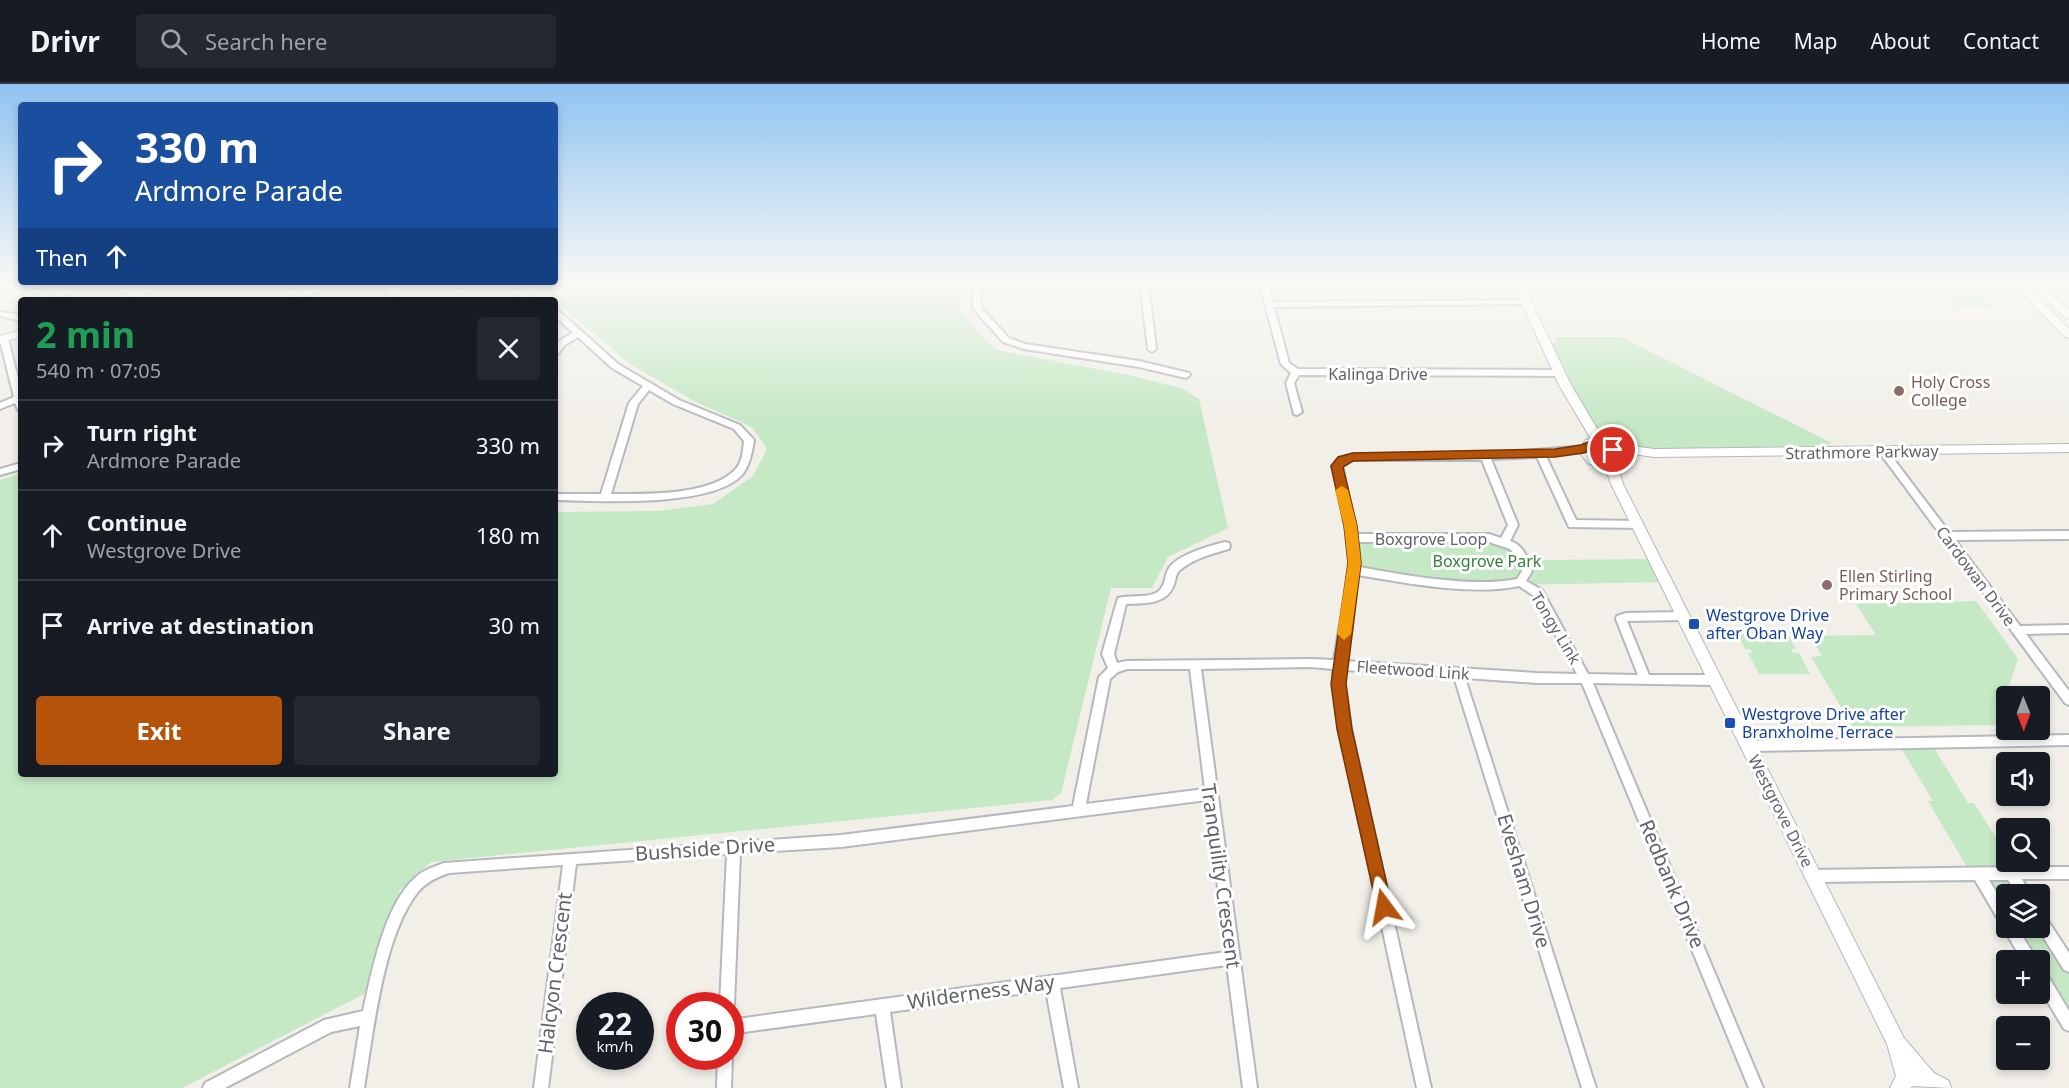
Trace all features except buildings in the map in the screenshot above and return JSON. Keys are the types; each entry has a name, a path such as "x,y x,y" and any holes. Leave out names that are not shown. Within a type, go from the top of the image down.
{"street":[{"path":"558,497 666,495 711,488 736,475 747,459 749,440 737,427 676,402 615,366 573,329"},
{"path":"996,329 1006,340 1024,346 1139,364 1186,375"},
{"path":"1150,329 1152,349"},
{"path":"1275,329 1285,364 1296,372 1290,383 1297,412"},
{"name":"Westgrove Drive","path":"1539,329 1599,453 1638,525 1896,1042 1934,1083"},
{"path":"558,348 578,333"},
{"path":"18,334 2,339 16,369 18,386"},
{"name":"Kalinga Drive","path":"1296,372 1559,373"},
{"path":"605,497 634,403 648,386"},
{"path":"0,406 18,402"},
{"name":"Strathmore Parkway","path":"1599,453 2069,448"},
{"name":"Cardowan Drive","path":"1882,451 2069,700"},
{"path":"1424,1088 1345,729 1339,666 1354,570 1352,538 1337,466 1342,460 1353,457 1599,453"},
{"path":"1540,454 1573,524 1638,525"},
{"path":"1485,456 1513,525 1505,541"},
{"path":"0,472 18,467"},
{"path":"1946,536 2069,535"},
{"name":"Boxgrove Loop","path":"1352,538 1489,538 1505,541 1521,555 1527,571 1520,582"},
{"path":"1079,809 1106,677 1114,669 1108,654 1122,601 1153,598 1163,593 1168,588 1171,573 1175,568 1201,552 1225,546"},
{"path":"1354,570 1413,579 1500,585 1520,582"},
{"name":"Tongy Link","path":"1520,582 1538,593 1586,680"},
{"path":"1646,680 1621,620 1626,617 1683,616"},
{"path":"2016,630 2069,629"},
{"name":"Fleetwood Link","path":"1114,669 1127,665 1311,663 1458,674 1586,680 1715,680"},
{"name":"Tranquility Crescent","path":"1195,664 1209,794 1250,1088"},
{"name":"Evesham Drive","path":"1458,674 1589,1088"},
{"name":"Redbank Drive","path":"1586,680 1756,1088"},
{"path":"1748,746 2069,740"},
{"name":"Bushside Drive","path":"357,1088 369,1017 395,922 411,891 419,882 438,870 449,867 734,846 841,841 1209,794"},
{"path":"728,992 734,846"},
{"name":"Halcyon Crescent","path":"541,1088 570,859"},
{"path":"2011,873 2018,884"},
{"path":"1814,876 2069,873"},
{"path":"1978,874 1996,904"},
{"path":"2050,936 2069,966"},
{"name":"Wilderness Way","path":"744,1025 1232,958"},
{"path":"1052,982 1071,1088"},
{"path":"2050,993 2069,1024"},
{"path":"882,1006 894,1088"},
{"path":"210,1088 329,1025 369,1017"},
{"name":"Westgrove Drive","path":"1896,1042 1903,1083"},
{"path":"724,1088 725,1070"},
{"path":"1903,1083 1934,1083"}],"green space":[{"path":"589,329 975,329 996,350 1129,375 1181,388 1199,399 1228,528 1168,557 1152,588 1111,588 1061,793 1052,800 431,862 400,890 364,994 182,1088 0,1088 0,480 18,475 18,777 558,777 558,512 658,511 713,504 753,476 767,449 752,427 694,401 630,364"},
{"path":"1555,337 1621,337 1832,443 1814,448 1637,449 1614,445 1598,432 1548,343 1558,343"},
{"name":"Boxgrove Park","path":"1352,538 1489,538 1543,560 1655,559 1666,582 1513,585 1407,579 1354,570"},
{"path":"1976,601 2018,659 2009,686 1996,686 1996,725 1853,727 1811,657 1822,656 1810,636 1876,635 1856,604"},
{"path":"1735,629 1785,629 1796,649 1791,649 1793,653 1799,653 1810,674 1759,674 1748,653 1752,653 1750,649 1745,649"},
{"path":"1929,740 1968,803 1974,803 1996,838 1996,872 2019,873 2022,884 1996,884 1996,907 1971,874 1928,801 1933,801 1898,743"},
{"path":"2017,938 2048,938 2069,966 2069,1024 2050,993 2050,950 2024,950"}],"slow traffic":[{"path":"1342,490 1351,526 1354,563 1344,634"}],"place":[{"name":"Holy Cross College","path":"1899,391"},
{"name":"Ellen Stirling Primary School","path":"1827,585"},
{"name":"Westgrove Drive after Oban Way","path":"1694,624"},
{"name":"Westgrove Drive after Branxholme Terrace","path":"1730,723"}],"route":[{"path":"1384,907 1345,729 1339,684 1340,661 1354,563 1351,526 1337,474 1337,466 1342,460 1353,457 1555,453 1584,449 1590,443 1605,445 1613,450"}]}
